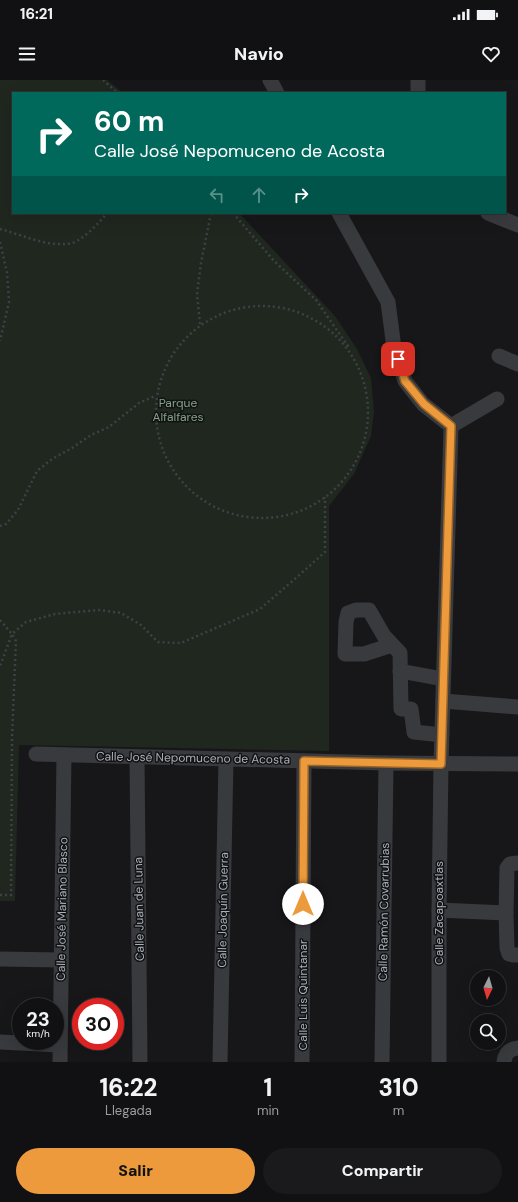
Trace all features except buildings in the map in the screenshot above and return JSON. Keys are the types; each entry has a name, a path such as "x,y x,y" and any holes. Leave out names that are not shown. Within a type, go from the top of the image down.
{"street":[{"path":"270,80 276,92"},
{"path":"418,80 418,92"},
{"path":"340,214 388,302 394,348 405,381 424,404 451,426 497,398"},
{"path":"490,214 518,225"},
{"path":"499,356 518,364"},
{"name":"Calle Zacapoaxtlas","path":"439,1062 441,764 451,426"},
{"path":"392,645 400,653 401,709 411,709 414,732 442,735"},
{"path":"400,670 443,679"},
{"path":"443,701 518,707"},
{"name":"Calle José Nepomuceno de Acosta","path":"36,754 386,763 518,764"},
{"name":"Calle José Mariano Blasco","path":"61,998 64,755"},
{"name":"Calle Juan de Luna","path":"137,756 140,1062"},
{"name":"Calle Joaquín Guerra","path":"220,1062 226,759"},
{"name":"Calle Luis Quintanar","path":"302,1062 304,761"},
{"name":"Calle Ramón Covarrubias","path":"382,1062 386,763"},
{"path":"518,863 510,864 507,868 506,913 507,948 509,954 518,956"},
{"path":"439,910 506,913"},
{"path":"0,959 61,960"},
{"path":"0,1042 12,1043"},
{"path":"504,1062 508,1051 513,1048 518,1048"},
{"name":"Calle José Mariano Blasco","path":"60,1050 60,1062"}],"path":[{"path":"103,80 117,92"},
{"path":"0,229 55,244 74,243 96,226 106,214"},
{"path":"200,324 197,294 201,263 211,214"},
{"path":"234,214 274,261 316,300 354,354 370,398 366,443 343,483 306,510 262,519 225,513 193,494 169,466 156,432 155,396 170,356 200,324 239,307 282,306 322,322 354,354"},
{"path":"0,242 7,273 9,302 0,341"},
{"path":"0,526 6,524 18,510 37,471 52,459 91,435 109,428 139,403 155,396"},
{"path":"0,666 12,634 26,622 54,614 99,610 121,613 141,625 158,642 181,643 260,609 325,552 325,497"},
{"path":"0,620 16,641 12,738 11,895 0,894"}],"green space":[{"name":"Parque Alfalfares","path":"0,80 107,80 122,92 12,92 12,214 240,214 335,316 357,349 371,378 374,412 371,436 354,474 329,506 329,751 19,745 15,901 0,901"}],"route":[{"path":"303,904 304,761 441,764 451,426 424,404 405,381 398,359"}]}
